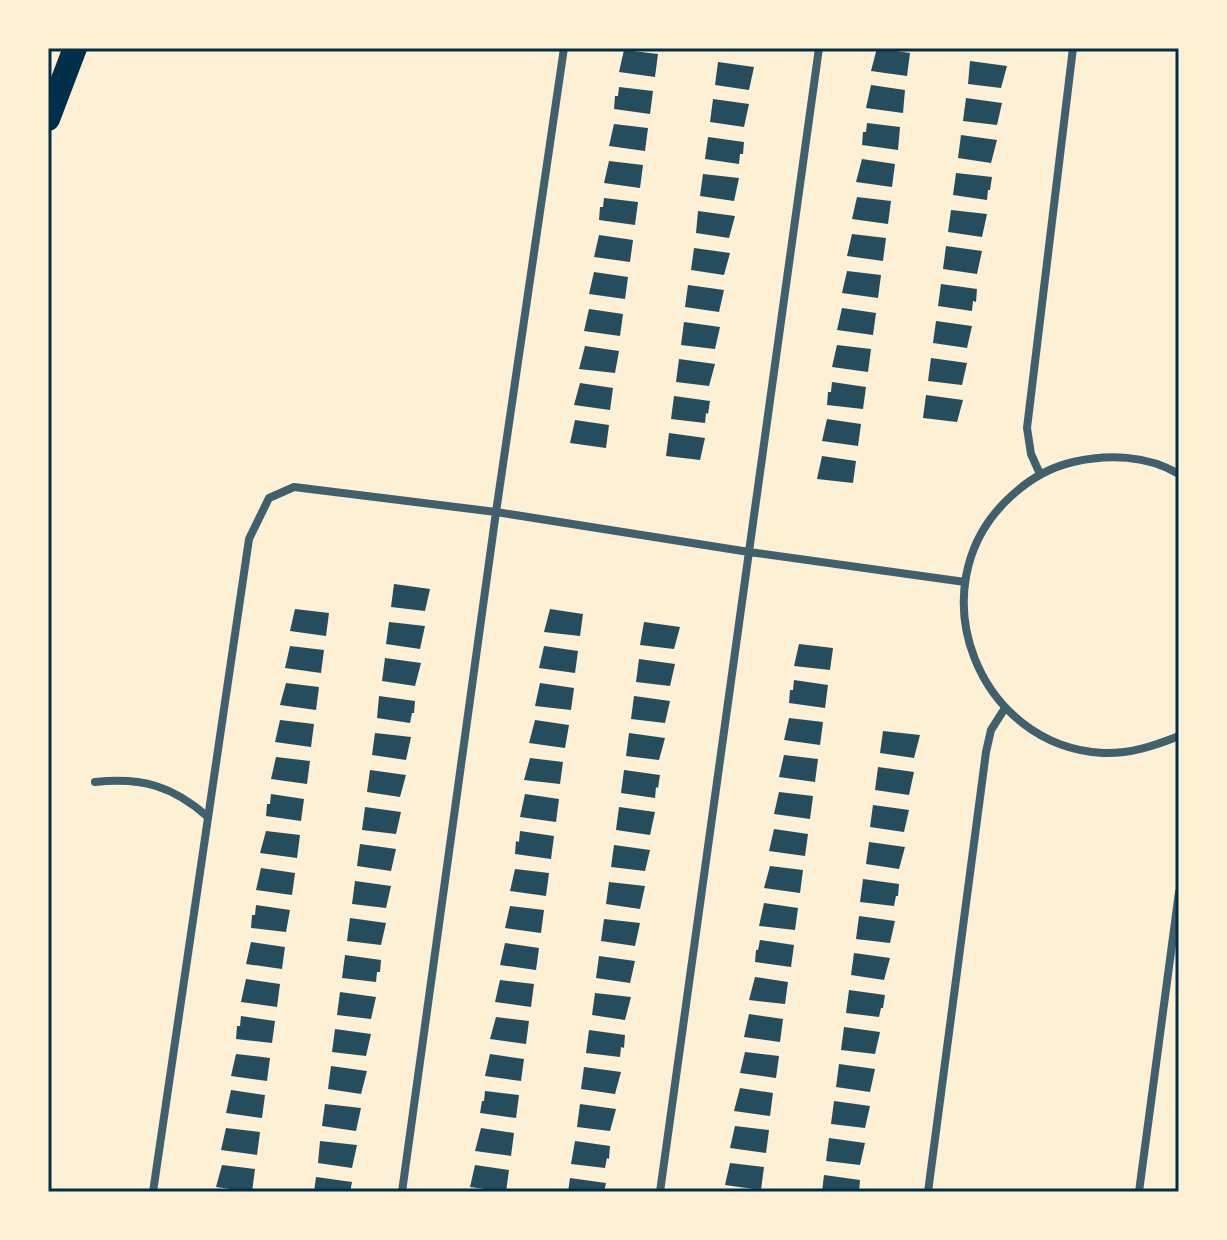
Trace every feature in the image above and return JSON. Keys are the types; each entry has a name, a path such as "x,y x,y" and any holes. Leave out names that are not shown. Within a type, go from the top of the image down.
{"highway":[{"path":"48,119 75,48"}],"street":[{"path":"402,1192 564,48"},
{"path":"660,1192 819,48"},
{"path":"1040,474 1031,454 1027,428 1073,48"},
{"path":"1179,474 1146,461 1119,457 1092,457 1040,474 998,509 982,531 971,556 963,610 975,663 988,687 1005,708 1026,726 1049,739 1102,753 1130,752 1179,736"},
{"path":"153,1192 249,539 269,498 294,487 496,512 965,582"},
{"path":"928,1192 986,752 991,730 1005,708"},
{"path":"95,782 141,781 160,786 194,804 208,817"},
{"path":"1139,1192 1179,892"}],"building":[{"path":"877,48 910,53 907,76 871,71"},
{"path":"624,50 658,54 655,77 619,72"},
{"path":"970,61 1007,66 1001,88 968,84"},
{"path":"718,62 754,67 749,90 715,85"},
{"path":"871,85 905,90 903,113 866,108"},
{"path":"619,87 653,91 650,114 614,109"},
{"path":"966,98 1002,103 997,125 963,121"},
{"path":"713,99 749,104 744,127 710,122"},
{"path":"867,123 900,127 898,150 862,145"},
{"path":"614,124 648,128 645,151 609,146"},
{"path":"961,135 997,140 991,163 958,158"},
{"path":"708,137 744,142 739,164 705,159"},
{"path":"862,159 895,164 892,187 856,182"},
{"path":"609,161 643,165 640,188 604,183"},
{"path":"956,173 992,177 987,200 953,195"},
{"path":"703,174 739,178 734,201 700,196"},
{"path":"857,197 891,201 888,224 852,219"},
{"path":"604,198 638,202 635,225 599,220"},
{"path":"951,210 987,214 982,237 948,232"},
{"path":"698,211 735,216 729,238 696,233"},
{"path":"852,234 886,238 883,261 847,256"},
{"path":"599,235 633,240 630,262 594,257"},
{"path":"946,246 982,251 977,274 943,269"},
{"path":"694,248 730,253 724,275 691,270"},
{"path":"847,271 881,275 878,298 842,293"},
{"path":"594,272 628,277 625,299 589,294"},
{"path":"941,284 977,289 972,311 938,306"},
{"path":"688,285 724,290 719,312 685,307"},
{"path":"842,308 876,313 873,335 837,330"},
{"path":"589,309 623,314 620,336 584,331"},
{"path":"936,321 972,326 967,348 933,343"},
{"path":"684,322 720,327 715,349 681,345"},
{"path":"837,345 871,349 868,372 832,367"},
{"path":"585,346 619,351 615,373 579,369"},
{"path":"931,358 967,363 962,385 928,381"},
{"path":"679,359 715,364 709,386 676,382"},
{"path":"832,382 866,387 863,409 827,405"},
{"path":"580,383 613,388 610,410 574,405"},
{"path":"926,395 963,400 957,422 923,418"},
{"path":"674,396 710,401 705,423 671,419"},
{"path":"827,419 861,424 858,446 822,441"},
{"path":"575,420 609,425 606,448 570,443"},
{"path":"669,433 705,438 700,460 666,456"},
{"path":"822,456 856,461 853,483 817,479"},
{"path":"394,584 430,589 425,611 391,607"},
{"path":"295,609 329,613 326,636 290,631"},
{"path":"550,609 583,614 580,636 544,632"},
{"path":"389,622 425,626 420,649 386,644"},
{"path":"644,622 680,627 674,649 640,645"},
{"path":"799,644 833,648 830,670 794,666"},
{"path":"290,646 324,650 321,673 285,668"},
{"path":"544,646 578,651 575,673 539,668"},
{"path":"385,658 421,663 415,686 382,681"},
{"path":"639,659 675,664 670,686 636,682"},
{"path":"794,680 828,685 825,708 789,703"},
{"path":"286,683 319,687 316,710 280,705"},
{"path":"540,683 574,688 571,710 535,706"},
{"path":"379,696 415,701 410,723 377,718"},
{"path":"634,696 670,701 665,723 631,719"},
{"path":"789,718 823,722 820,745 784,740"},
{"path":"280,720 314,724 311,747 275,742"},
{"path":"535,720 569,725 565,748 529,743"},
{"path":"883,731 920,735 914,758 880,753"},
{"path":"375,733 411,737 406,760 372,755"},
{"path":"629,733 665,738 659,760 626,756"},
{"path":"784,755 818,759 815,782 779,777"},
{"path":"276,757 310,761 307,784 271,779"},
{"path":"530,758 563,762 560,784 524,780"},
{"path":"878,767 914,772 909,795 875,790"},
{"path":"370,770 406,775 400,797 367,792"},
{"path":"624,770 660,775 655,798 621,793"},
{"path":"779,792 813,796 810,819 774,814"},
{"path":"271,794 304,799 301,821 266,816"},
{"path":"525,794 559,799 556,822 520,817"},
{"path":"873,805 909,810 904,832 870,827"},
{"path":"365,807 401,812 396,834 362,830"},
{"path":"619,807 655,812 650,835 616,830"},
{"path":"774,829 808,834 805,856 769,851"},
{"path":"266,831 300,835 297,858 260,853"},
{"path":"520,831 554,836 551,859 515,854"},
{"path":"869,842 905,847 899,869 866,864"},
{"path":"360,844 396,849 391,871 357,866"},
{"path":"614,845 650,850 645,871 611,867"},
{"path":"770,866 803,870 800,893 764,888"},
{"path":"261,868 295,873 292,895 256,890"},
{"path":"515,869 549,873 546,896 510,891"},
{"path":"863,879 899,884 894,906 860,902"},
{"path":"355,881 391,886 386,908 352,904"},
{"path":"609,882 645,886 640,909 606,904"},
{"path":"764,903 798,908 795,930 759,926"},
{"path":"256,905 290,910 286,932 251,928"},
{"path":"510,906 544,910 541,933 505,928"},
{"path":"859,916 895,921 890,943 856,939"},
{"path":"350,918 386,923 381,945 347,941"},
{"path":"604,919 640,923 635,946 601,941"},
{"path":"760,940 794,945 791,967 755,962"},
{"path":"251,942 285,947 282,969 246,964"},
{"path":"505,943 539,948 536,970 500,965"},
{"path":"854,953 890,958 884,980 851,975"},
{"path":"345,955 381,960 376,982 342,978"},
{"path":"599,956 635,961 630,983 596,978"},
{"path":"755,977 788,982 785,1004 749,1000"},
{"path":"246,979 280,984 277,1007 241,1002"},
{"path":"500,980 534,984 531,1007 495,1002"},
{"path":"849,990 885,995 879,1017 846,1013"},
{"path":"340,992 376,997 371,1019 337,1015"},
{"path":"595,993 631,997 625,1020 592,1015"},
{"path":"749,1014 783,1019 780,1042 744,1037"},
{"path":"241,1016 275,1021 272,1043 236,1039"},
{"path":"496,1017 529,1021 526,1044 490,1039"},
{"path":"844,1027 880,1032 875,1054 841,1050"},
{"path":"335,1029 371,1034 366,1056 332,1052"},
{"path":"589,1030 625,1035 620,1057 586,1053"},
{"path":"745,1052 779,1056 776,1078 740,1073"},
{"path":"236,1054 270,1058 267,1081 231,1076"},
{"path":"490,1054 524,1059 521,1081 485,1076"},
{"path":"839,1064 875,1069 870,1092 836,1087"},
{"path":"331,1066 367,1071 361,1094 328,1089"},
{"path":"584,1067 621,1072 615,1094 581,1089"},
{"path":"740,1088 773,1093 770,1116 734,1111"},
{"path":"231,1090 265,1095 262,1118 226,1113"},
{"path":"485,1091 519,1095 516,1118 480,1113"},
{"path":"834,1101 870,1106 865,1128 831,1124"},
{"path":"325,1104 361,1108 356,1131 322,1126"},
{"path":"580,1104 616,1109 610,1131 577,1127"},
{"path":"735,1126 769,1130 766,1153 730,1148"},
{"path":"226,1128 260,1132 257,1155 221,1150"},
{"path":"481,1128 514,1133 511,1156 475,1151"},
{"path":"829,1138 865,1143 860,1165 826,1161"},
{"path":"320,1141 357,1145 352,1168 318,1163"},
{"path":"575,1141 610,1146 605,1168 571,1164"},
{"path":"730,1163 764,1167 761,1190 725,1185"},
{"path":"222,1165 255,1169 252,1192 216,1187"},
{"path":"475,1165 509,1170 506,1192 470,1187"},
{"path":"824,1175 860,1180 859,1192 822,1192"},
{"path":"316,1177 352,1182 350,1192 314,1192"},
{"path":"570,1178 606,1183 604,1192 568,1192"}]}
